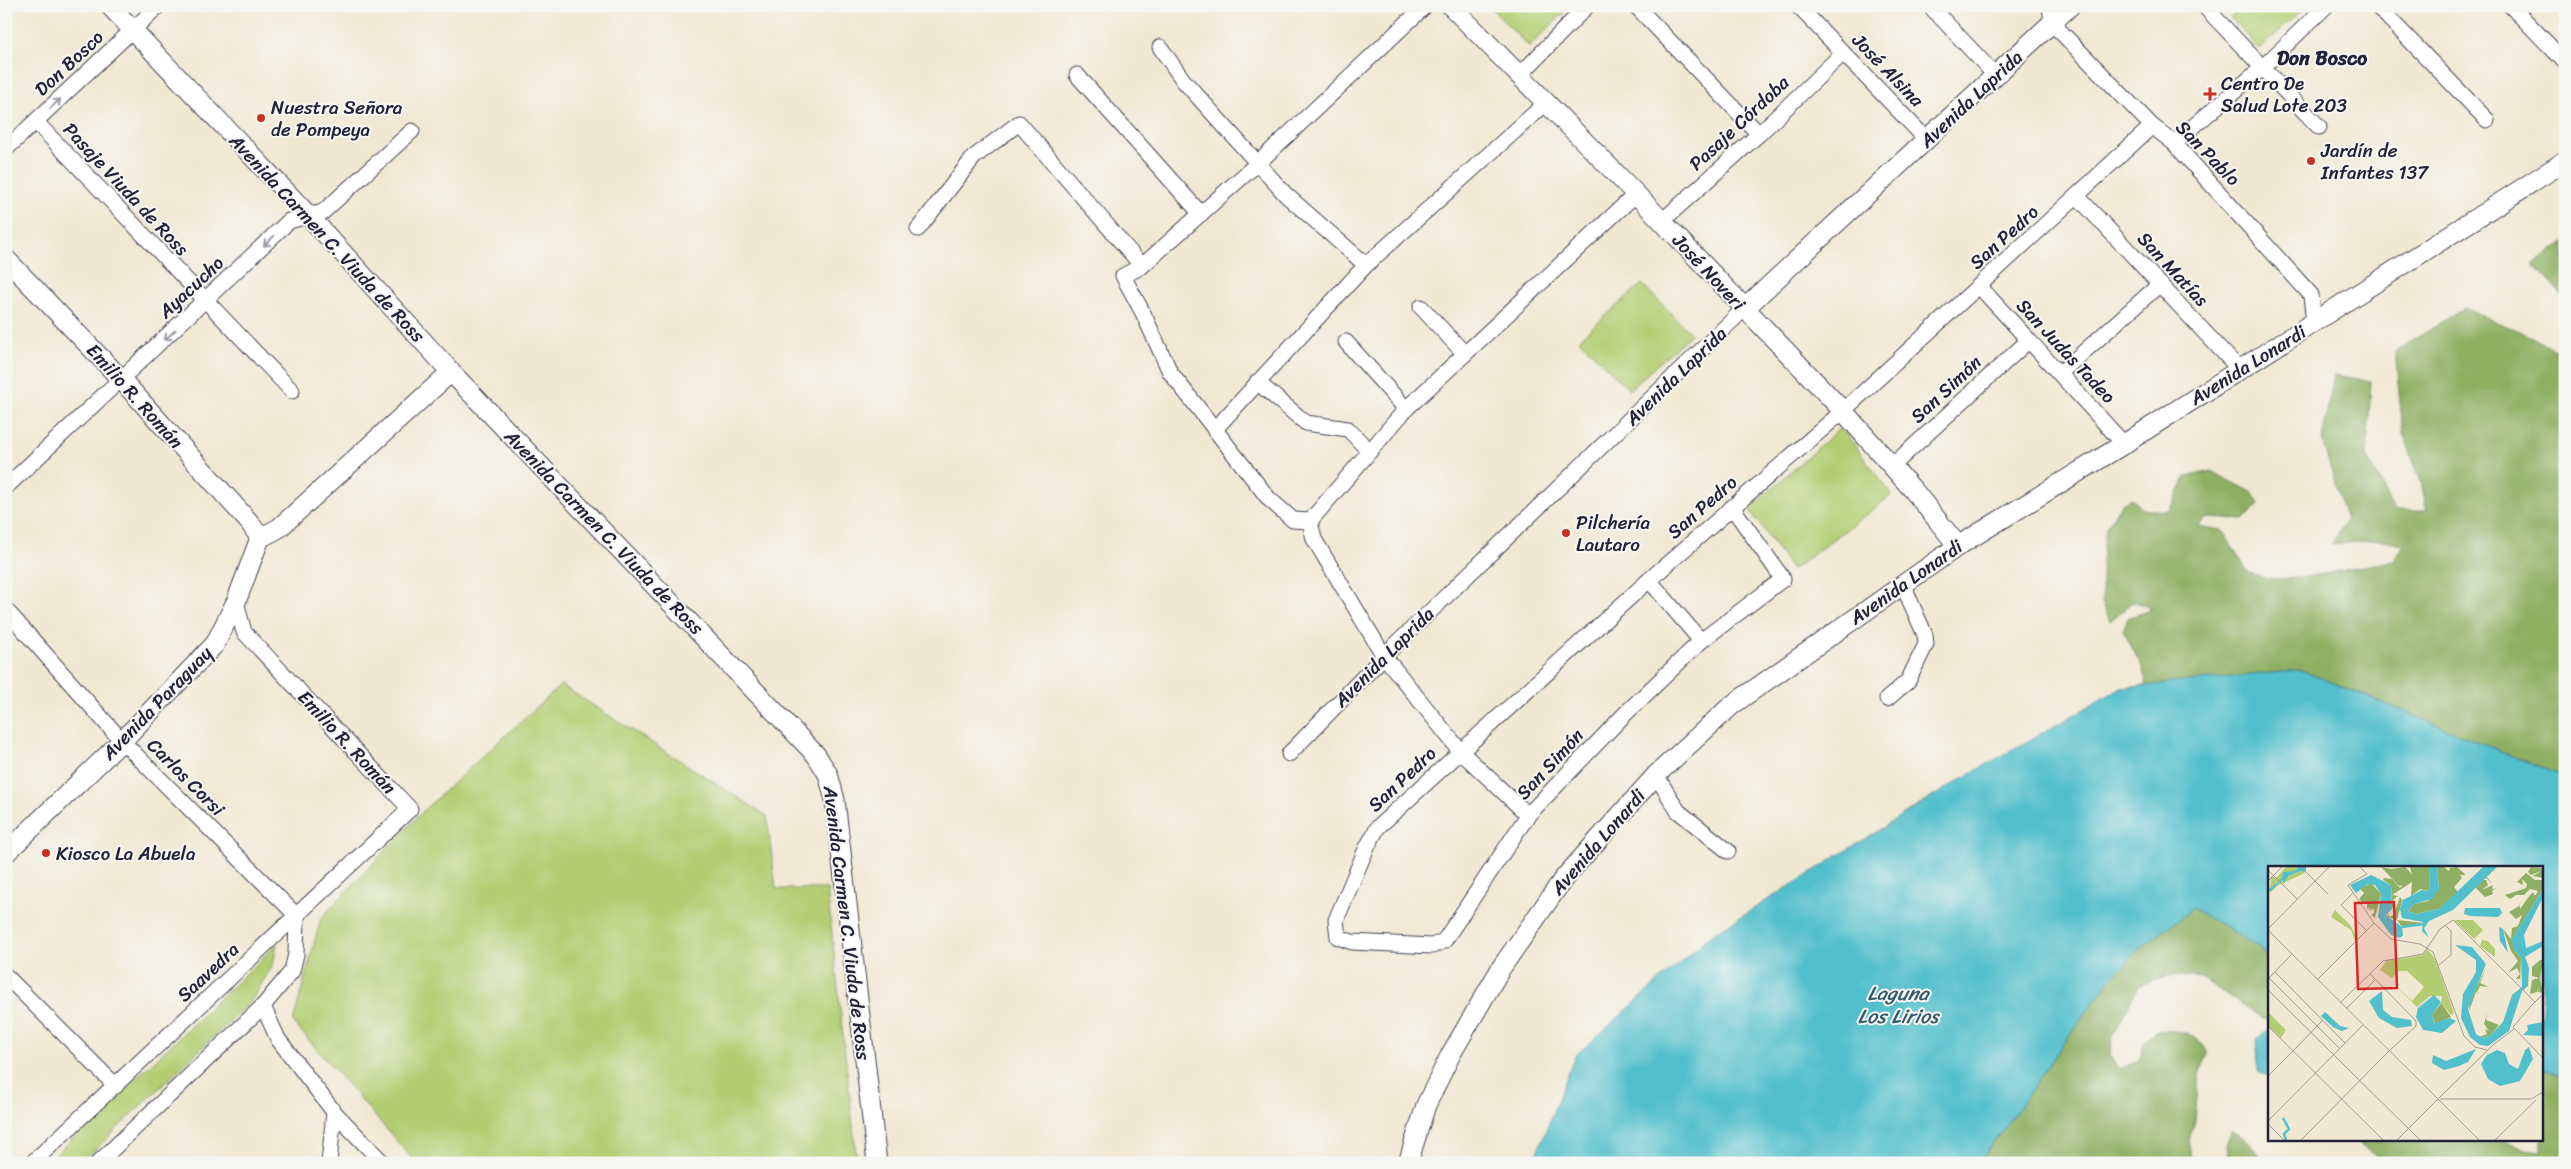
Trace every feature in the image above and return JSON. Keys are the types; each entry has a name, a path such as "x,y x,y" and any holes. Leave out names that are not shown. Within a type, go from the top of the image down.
{"street":[{"name":"Avenida Carmen C. Viuda de Ross","path":"110,6 309,216 451,372 816,755 828,774 835,800 877,1163"},
{"name":"Don Bosco","path":"6,149 158,6"},
{"path":"1310,521 1293,520 1269,499 1216,428 1170,372 1144,313 1123,276 1142,266 1201,214 1425,6"},
{"name":"José Noveri","path":"1451,6 1473,31 1520,75 1636,194 1842,411 1914,492 1958,546"},
{"path":"1520,75 1586,6"},
{"path":"1636,6 1759,134"},
{"name":"José Alsina","path":"1798,6 1927,140"},
{"path":"1930,6 1996,76"},
{"name":"Avenida Laprida","path":"1290,754 1384,656 1744,309 1996,76 2051,14 2070,6"},
{"path":"2204,6 2319,127"},
{"path":"2174,142 2262,68 2326,6"},
{"path":"2377,6 2487,120"},
{"path":"2511,6 2564,59"},
{"name":"San Pablo","path":"2051,14 2152,126 2174,142 2311,295 2314,323"},
{"path":"1160,47 1183,80 1259,162 1286,195 1366,264"},
{"name":"Pasaje Córdoba","path":"1661,222 1759,134 1843,53"},
{"path":"1077,75 1201,214"},
{"path":"1216,428 1366,264 1546,103"},
{"name":"Pasaje Viuda de Ross","path":"36,122 292,391"},
{"path":"918,229 974,157 1020,123 1142,266"},
{"name":"San Pedro","path":"1352,942 1338,937 1336,920 1378,827 1649,580 1842,411 2078,197 2152,126"},
{"name":"Ayacucho","path":"6,487 290,222 323,212 412,132"},
{"name":"Avenida Lonardi","path":"1408,1163 1426,1105 1450,1054 1501,968 1564,878 1656,775 1732,705 1958,546 2124,444 2565,161"},
{"path":"1310,521 1406,409 1636,194"},
{"name":"San Matías","path":"2078,197 2239,369"},
{"name":"Emilio R. Román","path":"6,258 121,379 250,523 260,538"},
{"path":"2060,373 2160,284"},
{"name":"San Judas Tadeo","path":"1979,286 2124,444"},
{"path":"1421,307 1465,354"},
{"name":"San Simón","path":"1891,467 2028,341"},
{"path":"1346,342 1406,409"},
{"path":"260,538 279,528 451,372"},
{"path":"1257,382 1306,423 1348,429 1369,451"},
{"name":"San Simón","path":"1352,942 1432,946 1444,941 1528,815 1624,715 1701,641 1783,578 1732,507"},
{"path":"1310,521 1314,539 1384,656 1461,752 1528,815"},
{"name":"Avenida Paraguay","path":"6,853 122,742 215,644 236,602 260,538"},
{"path":"1649,580 1701,641"},
{"path":"1887,699 1908,681 1926,644 1925,635 1907,594 1905,582"},
{"name":"Emilio R. Román","path":"236,602 244,632 410,809"},
{"name":"Carlos Corsi","path":"6,610 122,742 298,916"},
{"path":"1656,775 1678,811 1728,851"},
{"name":"Saavedra","path":"32,1163 298,916 410,809"},
{"path":"98,1163 262,1006 292,971 296,954 298,916"},
{"path":"6,976 116,1086"},
{"path":"262,1006 278,1039 334,1112 383,1163"},
{"path":"329,1163 334,1112"}],"green space":[{"path":"1489,6 1571,6 1529,47"},
{"path":"2242,6 2307,6 2259,49 2230,17"},
{"path":"2565,242 2565,298 2533,264"},
{"path":"1642,284 1691,334 1629,390 1579,339"},
{"path":"2464,308 2533,337 2565,356 2565,777 2301,670 2147,686 2141,665 2123,630 2128,618 2152,609 2134,601 2110,621 2102,602 2102,560 2106,528 2122,503 2132,498 2142,509 2169,511 2186,477 2211,471 2252,492 2259,504 2244,520 2208,518 2198,526 2222,530 2248,572 2271,579 2288,579 2394,561 2403,544 2384,540 2332,544 2346,520 2322,440 2334,375 2371,381 2367,456 2395,511 2427,511 2421,482 2403,433 2395,352"},
{"path":"1841,427 1892,495 1792,570 1749,509"},
{"path":"561,685 767,816 776,889 827,889 857,1163 416,1163 293,1022 321,918 425,809"},
{"path":"2193,908 2257,947 2268,956 2268,1022 2201,978 2173,975 2139,985 2113,1036 2110,1055 2119,1069 2139,1061 2145,1041 2155,1031 2186,1033 2199,1040 2204,1046 2208,1054 2199,1074 2195,1121 2189,1140 2191,1159 2194,1163 1989,1163 1981,1160 2110,979 2140,949"},
{"path":"277,944 273,965 251,1001 81,1163 47,1163"},
{"path":"2544,1070 2565,1076 2565,1163 2438,1163 2393,1159 2375,1155 2359,1142 2509,1142 2525,1150 2541,1152 2541,1142 2544,1142"},
{"path":"2232,1131 2250,1143 2261,1160 2259,1163 2229,1163 2226,1145"}],"water":[{"name":"Laguna Los Lirios","path":"2301,670 2565,777 2565,1076 2544,1070 2544,866 2268,866 2268,956 2257,947 2193,908 2140,949 2110,979 1979,1163 1533,1163 1575,1056 1710,936 1956,782 2121,688"},
{"path":"2268,1031 2268,1076 2259,1073 2256,1039"}],"place":[{"name":"Centro De Salud Lote 203","path":"2210,94"},
{"name":"Nuestra Señora de Pompeya","path":"261,118"},
{"name":"Jardín de Infantes 137","path":"2311,161"},
{"name":"Pilchería Lautaro","path":"1566,533"},
{"name":"Kiosco La Abuela","path":"46,853"}],"district":[{"name":"Don Bosco","path":"2322,58"}]}
